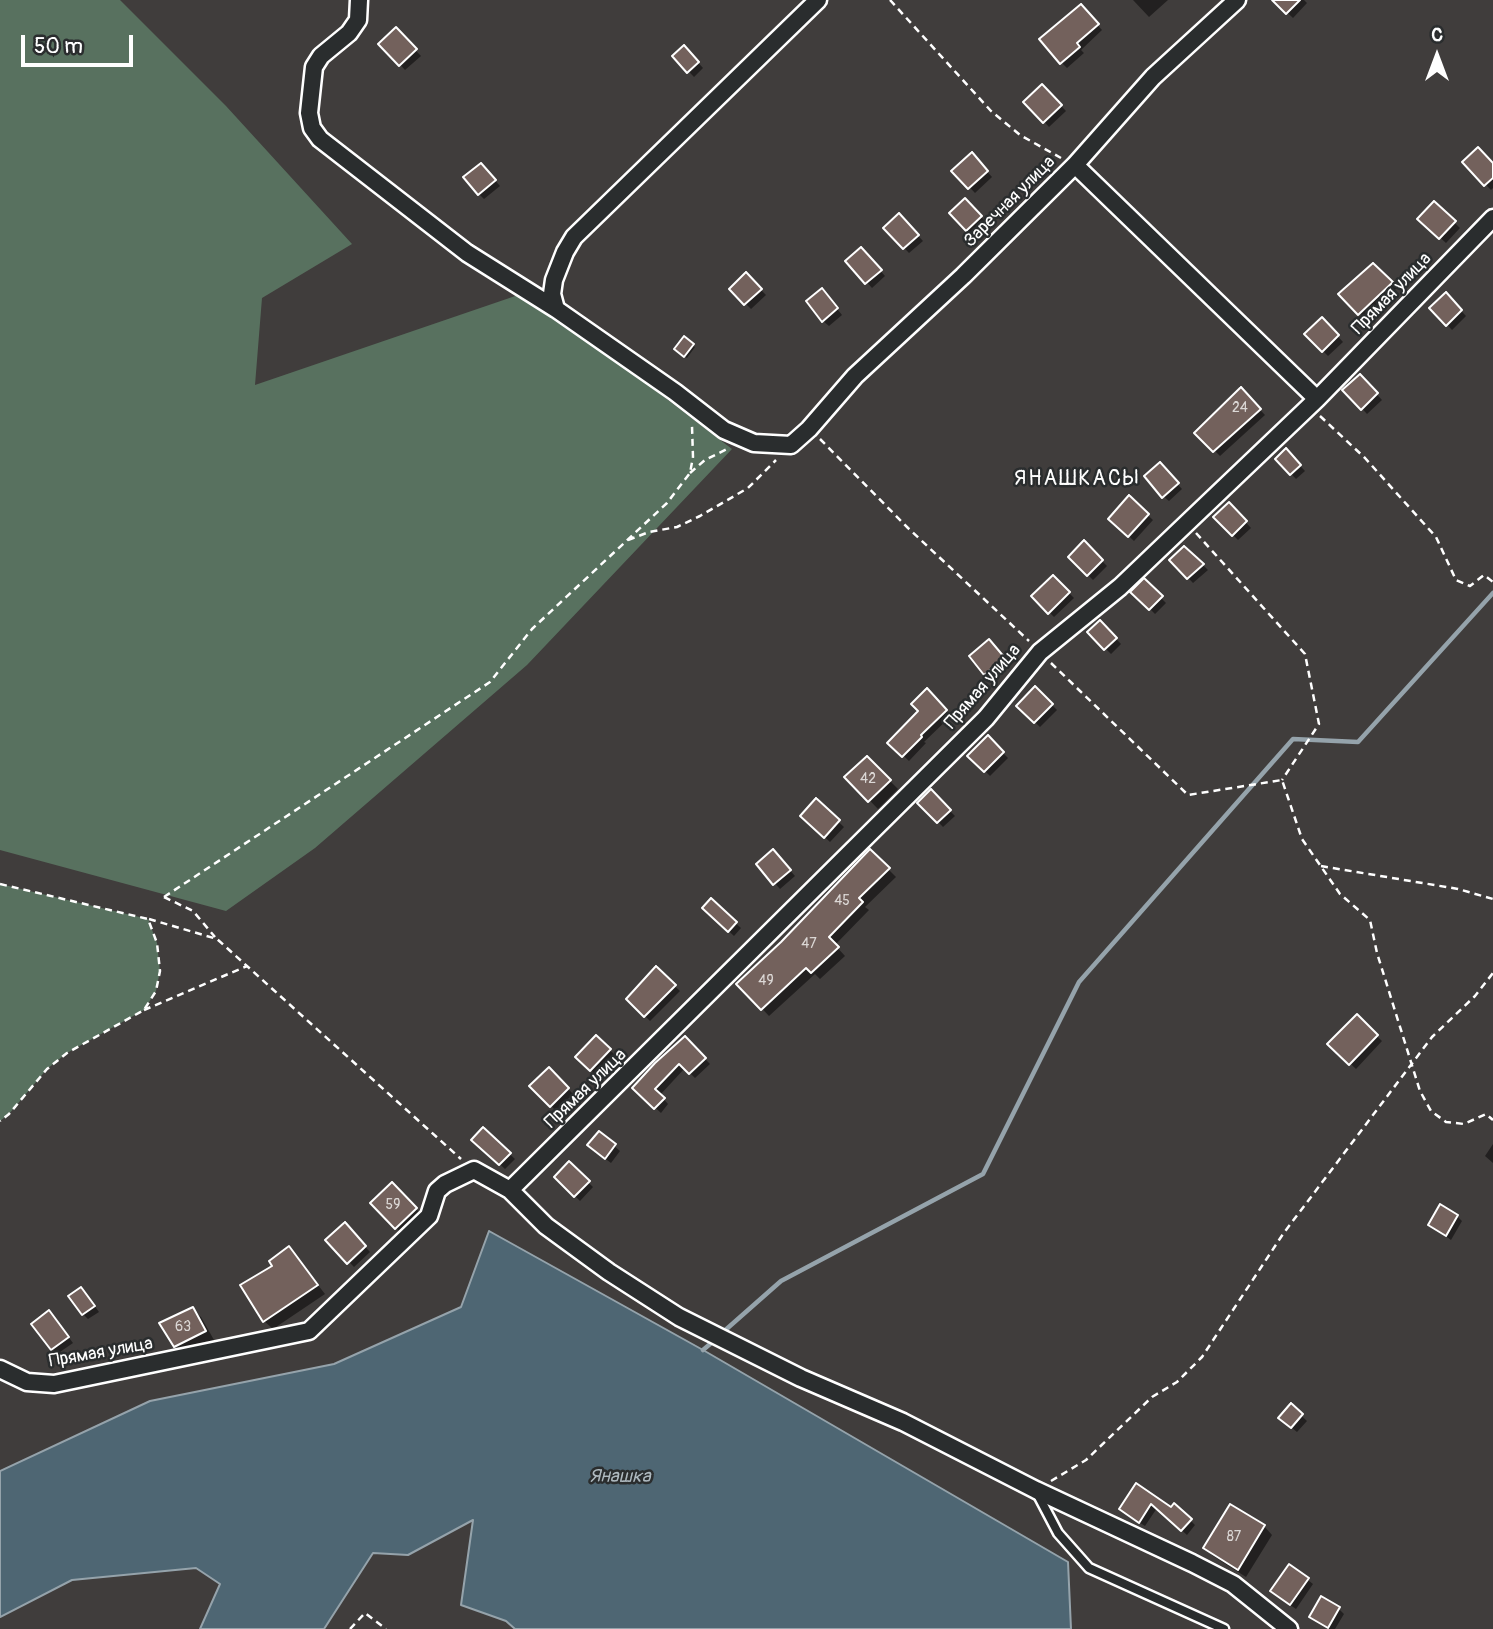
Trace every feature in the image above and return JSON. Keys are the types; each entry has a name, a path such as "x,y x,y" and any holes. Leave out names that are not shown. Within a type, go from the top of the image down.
{"street":[{"path":"359,0 358,20 349,33 321,56 314,68 309,113 312,128 320,139 467,253 556,309 675,392 724,430 754,443 791,445"},
{"path":"556,309 552,294 554,280 575,237 818,0"},
{"name":"Заречная улица","path":"791,445 809,429 855,376 963,276 1075,165 1153,77 1237,0"},
{"path":"1075,165 1313,403"},
{"name":"Прямая улица","path":"510,1190 976,727 1040,652 1120,587 1313,403 1493,218"},
{"path":"474,1170 510,1190 546,1226 609,1272 679,1317 801,1378 903,1422 1036,1490 1233,1584 1289,1629"},
{"name":"Прямая улица","path":"0,1369 27,1382 54,1384 309,1331 429,1216 437,1191 445,1184 474,1170"}],"lane":[{"path":"1036,1490 1058,1533 1089,1568 1224,1629"}],"path":[{"path":"890,0 991,111 1020,135 1075,165"},
{"path":"1313,403 1436,537 1456,580 1471,586 1484,575 1493,582"},
{"path":"690,473 693,457 691,422"},
{"path":"809,429 908,528 1188,794 1282,780 1320,724 1305,654 1187,523"},
{"path":"474,1170 217,939 193,911 164,897 490,682 531,629 667,503 690,473 705,460 725,449 754,443"},
{"path":"625,541 649,532 677,527 736,495 748,488 791,445"},
{"path":"1282,780 1302,839 1340,894 1370,920 1377,953 1412,1066 1420,1091 1431,1111 1446,1122 1464,1124 1486,1114 1493,1120"},
{"path":"1321,866 1458,889 1493,899"},
{"path":"0,884 148,919 217,939"},
{"path":"144,1010 156,991 160,971 158,943 148,919"},
{"path":"0,1121 47,1069 67,1053 144,1010 247,966"},
{"path":"1036,1490 1086,1460 1152,1397 1177,1382 1202,1357 1283,1234 1432,1037 1475,996 1493,974"},
{"path":"350,1629 365,1613 386,1629"}],"green space":[{"path":"0,0 120,0 226,106 352,244 262,298 255,385 527,292 732,449 527,665 315,848 226,911 0,850"},
{"path":"0,884 148,919 157,943 160,971 156,991 144,1010 67,1053 47,1069 0,1121"}],"water":[{"name":"Янашка","path":"489,1231 703,1350 1068,1562 1071,1629 515,1629 506,1621 461,1605 473,1520 408,1555 373,1553 324,1629 200,1629 220,1584 196,1568 72,1580 0,1617 0,1471 150,1401 334,1364 461,1307"}],"building":[{"path":"1272,0 1300,0 1286,14"},
{"path":"1081,4 1099,24 1077,43 1080,47 1060,64 1039,39"},
{"path":"396,27 417,49 399,66 378,44"},
{"path":"684,45 699,62 687,73 672,56"},
{"path":"1042,84 1062,105 1043,123 1023,102"},
{"path":"1478,147 1493,163 1493,178 1484,186 1462,162"},
{"path":"972,152 988,171 968,189 951,171"},
{"path":"481,163 496,180 478,195 463,177"},
{"path":"965,198 982,216 966,231 949,213"},
{"path":"1434,201 1456,221 1439,239 1417,219"},
{"path":"899,213 919,235 903,249 883,228"},
{"path":"861,247 882,270 865,284 845,261"},
{"path":"1373,263 1393,282 1358,315 1338,294"},
{"path":"746,272 762,289 744,305 729,289"},
{"path":"822,288 838,308 822,322 806,301"},
{"path":"1446,292 1462,310 1446,326 1429,308"},
{"path":"1322,317 1339,335 1322,352 1304,334"},
{"path":"684,336 694,344 684,357 674,349"},
{"path":"1360,374 1378,393 1361,410 1342,390"},
{"path":"1241,387 1261,409 1213,452 1194,433"},
{"path":"1286,448 1301,465 1290,475 1275,459"},
{"path":"1160,462 1179,483 1162,498 1144,476"},
{"path":"1129,495 1149,514 1128,537 1108,519"},
{"path":"1229,502 1247,521 1232,536 1213,517"},
{"path":"1084,540 1103,560 1087,576 1068,557"},
{"path":"1184,546 1204,564 1187,579 1169,560"},
{"path":"1053,575 1070,592 1048,614 1031,596"},
{"path":"1144,578 1163,596 1149,610 1130,592"},
{"path":"1100,620 1117,638 1104,650 1087,632"},
{"path":"989,639 1005,658 984,675 969,656"},
{"path":"1035,686 1053,704 1034,723 1016,706"},
{"path":"927,688 947,710 902,757 887,743 918,711 911,704"},
{"path":"988,735 1004,752 984,772 967,756"},
{"path":"867,756 891,780 868,802 844,777"},
{"path":"931,789 951,810 937,823 917,803"},
{"path":"816,798 840,820 824,838 800,816"},
{"path":"773,849 791,870 773,885 756,864"},
{"path":"870,849 890,868 859,898 863,902 829,937 839,947 811,973 806,968 761,1010 736,984 781,942"},
{"path":"711,898 737,922 728,932 702,908"},
{"path":"656,966 676,985 644,1017 626,999"},
{"path":"1357,1014 1378,1035 1349,1065 1327,1044"},
{"path":"596,1035 611,1049 590,1071 575,1057"},
{"path":"685,1036 706,1058 689,1074 679,1064 655,1089 665,1098 654,1109 632,1088"},
{"path":"549,1067 569,1088 550,1107 529,1086"},
{"path":"483,1127 511,1153 499,1165 471,1140"},
{"path":"599,1131 616,1144 605,1159 587,1145"},
{"path":"569,1161 590,1181 574,1197 554,1177"},
{"path":"392,1182 417,1208 395,1229 370,1203"},
{"path":"1440,1204 1458,1215 1446,1236 1428,1225"},
{"path":"345,1222 366,1246 347,1264 325,1240"},
{"path":"289,1246 318,1285 263,1322 240,1285 272,1266 269,1261"},
{"path":"81,1287 95,1306 82,1315 68,1296"},
{"path":"193,1307 206,1331 174,1347 159,1323"},
{"path":"49,1310 69,1337 51,1350 31,1324"},
{"path":"1291,1403 1303,1414 1291,1428 1278,1418"},
{"path":"1136,1483 1171,1507 1174,1503 1192,1519 1181,1531 1151,1504 1139,1523 1119,1509"},
{"path":"1230,1504 1265,1525 1238,1570 1203,1548"},
{"path":"1289,1564 1309,1578 1290,1605 1270,1591"},
{"path":"1321,1596 1340,1607 1328,1628 1309,1617"}],"waterway":[{"path":"722,1333 781,1281 983,1174 1079,982 1293,739 1358,742 1493,593"},
{"path":"703,1350 716,1339"}],"district":[{"name":"ЯНАШКАСЫ","path":"1077,480"}]}
